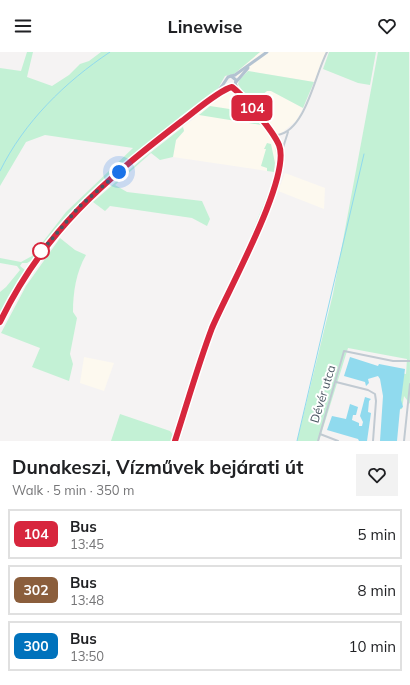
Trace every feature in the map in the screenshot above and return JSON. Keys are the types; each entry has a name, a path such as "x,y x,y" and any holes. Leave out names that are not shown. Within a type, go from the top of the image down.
{"main road":[{"path":"209,101 226,80 267,52"},
{"path":"0,321 33,263 51,239 79,207 97,190 209,101 236,83 250,65"},
{"path":"231,76 235,78 236,83"},
{"path":"226,80 226,84 231,87"}],"street":[{"path":"276,138 290,129 299,120 327,52"},
{"path":"175,441 212,329 238,278 276,183 280,166 279,144 276,138 244,97 236,83"},
{"path":"231,87 244,97"},
{"path":"267,128 286,139"},
{"path":"280,155 290,129"},
{"name":"Dévér utca","path":"318,441 344,351 393,361 410,361"},
{"path":"336,382 368,390 375,394 376,401 373,441"},
{"path":"404,441 410,384"},
{"path":"320,434 338,441"}],"shaded area":[{"path":"260,52 326,52 314,82 248,71 240,79 234,74"},
{"path":"221,86 227,90 234,90 238,86 251,103 267,91 271,91 303,108 296,121 280,134 282,161 281,173 173,157 176,140 184,131 183,127 196,117 192,112"},
{"path":"285,173 325,188 324,209 278,191"},
{"path":"84,357 114,363 104,391 80,383"}],"green space":[{"path":"27,52 33,52 27,77 52,86 69,75 80,64 89,61 101,52 260,52 234,74 225,76 216,92 97,188 64,222 32,260 27,263 22,263 20,266 25,270 0,319 0,292 20,270 17,266 0,263 0,258 21,262 32,256 66,212 133,148 45,135 26,142 0,186 0,68 21,71"},
{"path":"329,52 376,52 370,85 358,83 323,69"},
{"path":"378,52 409,52 410,404 404,396 402,409 392,411 382,369 406,374 407,359 348,348 319,441 297,441 333,294"},
{"path":"248,71 314,82 303,108 271,91 267,91 251,104 238,84 240,79"},
{"path":"210,106 249,112 261,125 199,115"},
{"path":"183,127 184,131 176,140 173,157 160,160 151,153 115,185 127,192 202,201 210,219 207,226 192,218 110,206 105,211 93,202 141,160"},
{"path":"267,143 271,144 275,163 274,172 267,171 267,168 261,166 266,149 264,149"},
{"path":"275,146 277,146 279,153 279,161 277,176 237,274 237,270 278,166"},
{"path":"60,238 75,250 86,255 77,275 74,290 73,312 77,318 70,354 73,364 69,381 32,367 40,348 1,333 26,286"},
{"path":"120,414 170,431 173,435 172,441 111,441"}],"water":[{"path":"350,357 378,366 379,364 405,369 401,400 403,407 400,409 397,441 380,441 383,396 380,379 378,376 368,379 369,383 366,386 365,382 344,376"},
{"path":"365,397 371,399 369,401 368,412 371,413 367,441 359,441 358,439 327,430 332,416 346,419 350,404 358,407 356,415 353,415 352,420 359,423 359,426 362,426 363,422 360,416"}],"waterway":[{"path":"0,171 21,136 47,104 77,76 110,52"},
{"path":"297,441 364,154"}],"bus line":[{"name":"104","path":"0,322 23,278 40,253 79,207 97,190 176,126 224,90 232,87 244,97 276,138 277,143 279,144 280,155 279,174 238,278 212,329 175,441"}],"route":[{"path":"41,251 40,253 79,207 119,172"}]}
